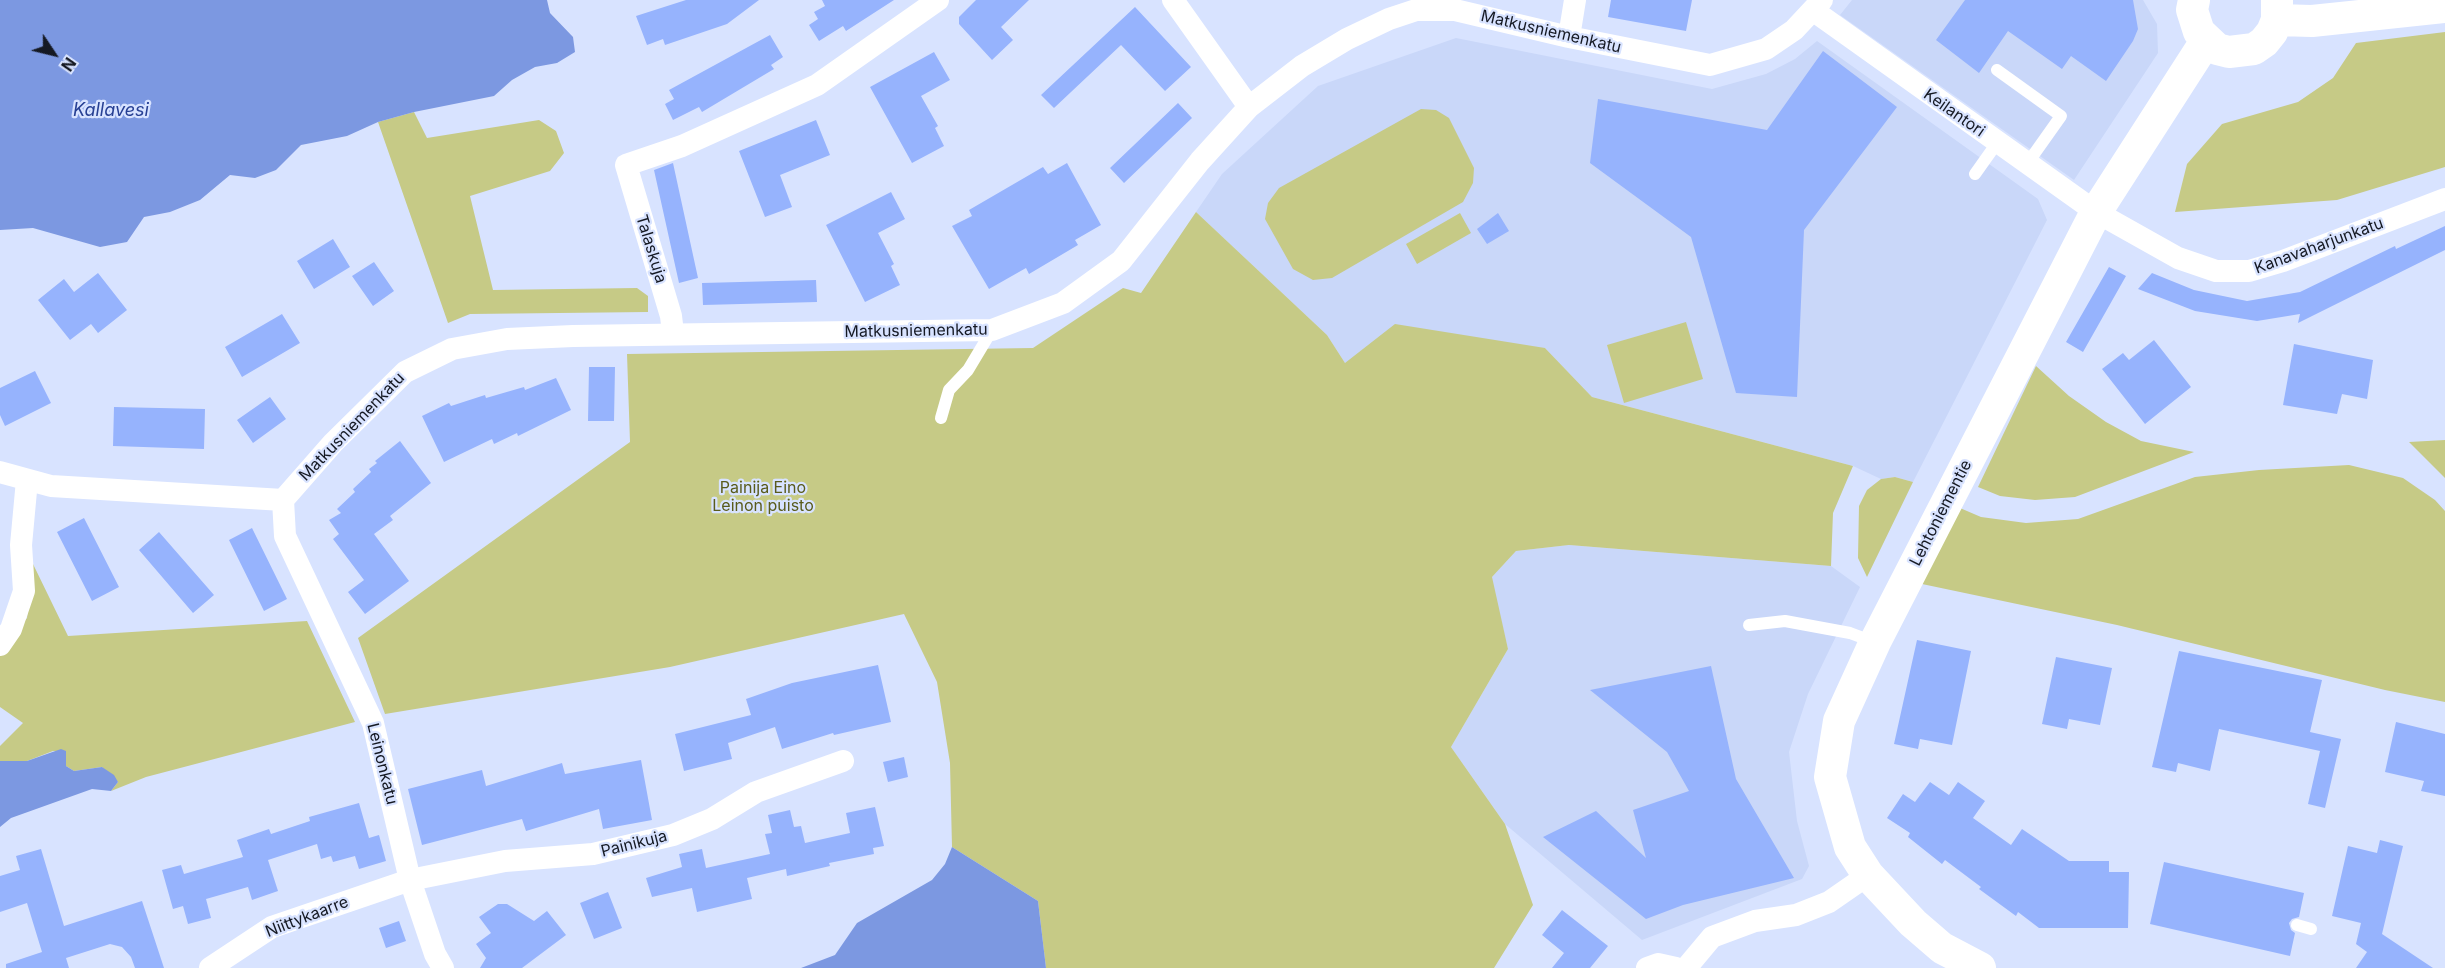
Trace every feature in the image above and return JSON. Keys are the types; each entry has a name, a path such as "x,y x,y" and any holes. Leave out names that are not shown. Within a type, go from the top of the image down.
{"street":[{"name":"Talaskuja","path":"673,333 671,316 626,165 681,146 817,85 938,0"},
{"path":"1173,0 1249,108"},
{"path":"1569,37 1575,0"},
{"path":"2194,0 2194,22 2206,41 2229,52 2254,49 2272,32 2277,10 2312,21 2445,7"},
{"name":"Matkusniemenkatu","path":"283,500 333,443 405,372 452,349 507,339 673,333 899,333 992,330 1063,303 1121,261 1200,161 1249,108 1302,66 1347,39 1389,19 1416,10 1455,10 1569,37 1710,65 1766,49 1818,6"},
{"name":"Keilantori","path":"1818,6 1997,143 2096,212"},
{"name":"Lehtoniementie","path":"1980,968 1942,948 1913,923 1868,875 1850,847 1830,777 1839,721 1875,642 2096,212 2206,41"},
{"name":"Kanavaharjunkatu","path":"2096,212 2178,258 2216,271 2249,271 2445,199"},
{"path":"0,472 51,486 283,500"},
{"path":"0,645 11,629 24,591 21,545 27,480"},
{"name":"Leinonkatu","path":"283,500 285,536 373,723 410,880 435,954 443,968"},
{"name":"Painikuja","path":"410,880 505,861 593,854 673,835 712,819 756,792 843,760"},
{"path":"1686,968 1712,937 1755,921 1796,915 1829,902 1868,875"},
{"name":"Niittykaarre","path":"210,968 272,927 410,880"},
{"path":"1647,968 1658,964 1676,968"}],"lane":[{"path":"1997,70 2061,116 2027,164"},
{"path":"1975,174 1997,143"},
{"path":"941,418 949,390 968,370 992,330"},
{"path":"1749,625 1785,621 1850,633 1875,642"},
{"path":"2297,925 2311,929"}],"shaded area":[{"path":"1852,0 2143,0 2157,24 2158,53 2074,180 1840,15"},
{"path":"1456,38 1712,89 1766,74 1795,59 1817,41 2038,199 2047,220 1913,482 1895,477 1881,479 1853,466 1592,397 1545,348 1345,363 1327,335 1196,212 1222,174 1318,86"},
{"path":"1569,545 1831,566 1860,587 1808,694 1789,752 1797,821 1809,866 1802,879 1642,940 1505,824 1451,747 1508,649 1491,578 1516,551"}],"green space":[{"path":"2445,32 2445,167 2337,200 2175,212 2187,164 2222,124 2298,102 2333,78 2356,43"},
{"path":"1421,109 1436,110 1449,118 1474,168 1473,183 1463,202 1332,278 1313,280 1293,269 1265,219 1268,203 1279,188"},
{"path":"414,112 427,138 539,120 556,131 564,153 550,171 470,196 493,290 637,288 648,296 648,312 470,314 448,323 378,122"},
{"name":"Painija Eino Leinon puisto","path":"1196,212 1327,335 1345,363 1395,324 1545,348 1592,397 1853,466 1833,513 1831,566 1569,545 1516,551 1492,577 1508,649 1451,747 1505,824 1533,905 1494,968 1046,968 1038,901 952,847 950,763 937,682 904,614 670,667 385,714 358,638 630,442 627,354 1033,348 1123,288 1141,293"},
{"path":"1460,213 1471,233 1417,264 1406,244"},
{"path":"1686,322 1703,379 1624,403 1607,345"},
{"path":"2036,366 2069,396 2106,422 2141,441 2194,452 2075,497 2035,500 2000,496 1978,487"},
{"path":"2445,440 2445,478 2409,442"},
{"path":"2349,465 2403,478 2435,500 2445,511 2445,702 2385,690 2117,625 1922,584 1960,508 1981,517 2026,523 2078,519 2195,477 2259,470"},
{"path":"1895,477 1913,482 1867,577 1858,558 1859,506 1867,490 1881,479"},
{"path":"33,564 68,636 307,621 355,722 146,777 111,791 118,782 102,767 74,771 66,766 66,751 53,751 27,761 0,761 0,746 23,723 0,707 0,649 27,618"}],"water":[{"name":"Kallavesi","path":"0,0 547,0 550,13 573,37 575,52 557,63 535,67 512,80 494,96 414,112 378,122 347,136 301,145 276,170 255,178 230,175 200,200 170,212 144,217 127,242 100,247 33,228 0,230"},
{"path":"61,749 66,751 66,766 74,771 102,767 114,775 118,782 111,791 92,789 11,818 0,827 0,761 27,761"},
{"path":"952,847 1038,901 1046,968 801,968 835,955 857,923 932,880 945,864"}],"building":[{"path":"686,0 759,0 727,24 665,45 663,39 647,45 636,16"},
{"path":"822,0 894,0 846,31 843,26 819,41 809,25 818,19 814,12 825,6"},
{"path":"976,0 1029,0 1001,27 1013,40 992,60 959,24 959,17"},
{"path":"1611,0 1692,0 1686,31 1608,17"},
{"path":"1965,0 2133,0 2138,29 2133,41 2106,81 2071,56 2062,69 2008,31 1979,73 1936,40"},
{"path":"1135,7 1191,67 1165,91 1121,45 1054,108 1041,95"},
{"path":"770,35 783,57 771,65 774,69 702,112 699,107 673,120 665,104 674,99 669,90"},
{"path":"1823,51 1897,107 1804,230 1797,397 1736,393 1691,237 1590,163 1598,99 1767,130"},
{"path":"934,52 950,80 921,96 938,126 935,128 944,146 912,163 870,87"},
{"path":"1178,103 1192,118 1124,183 1110,168"},
{"path":"816,120 830,155 780,175 792,207 765,217 739,151"},
{"path":"673,163 698,278 679,283 654,170"},
{"path":"1067,163 1101,225 1075,240 1078,245 1029,274 1026,268 989,289 952,226 972,216 969,210 1043,167 1048,174"},
{"path":"891,192 905,219 878,233 894,264 891,266 900,285 865,302 826,225"},
{"path":"1498,213 1509,231 1487,244 1477,229"},
{"path":"2445,226 2445,250 2298,323 2300,314 2257,321 2195,311 2138,289 2152,273 2194,290 2247,301 2300,292 2395,246 2396,249"},
{"path":"333,239 350,267 314,289 297,261"},
{"path":"374,262 394,291 373,306 352,276"},
{"path":"2109,267 2126,276 2083,352 2066,342"},
{"path":"98,273 127,310 98,333 91,324 70,340 38,300 64,279 74,292"},
{"path":"816,280 817,302 703,305 702,283"},
{"path":"282,314 300,343 242,377 225,347"},
{"path":"2154,340 2191,387 2145,424 2102,369 2123,353 2129,360"},
{"path":"2294,344 2373,360 2367,399 2342,394 2337,414 2283,405"},
{"path":"589,367 615,367 614,421 588,421"},
{"path":"35,371 51,403 5,426 0,415 0,388"},
{"path":"556,378 571,410 518,436 517,433 494,444 492,439 444,462 422,416 449,403 451,406 485,395 486,398 524,387 525,390"},
{"path":"270,397 286,419 253,443 237,420"},
{"path":"114,407 205,409 204,449 113,446"},
{"path":"400,441 431,483 390,516 393,520 374,534 409,581 365,614 348,592 364,580 333,539 339,534 329,520 341,513 337,509 371,472 369,469 377,463 375,461"},
{"path":"84,518 119,587 92,601 57,532"},
{"path":"252,528 287,599 264,611 229,540"},
{"path":"159,532 214,595 193,613 139,550"},
{"path":"1917,640 1971,651 1952,745 1920,739 1918,749 1894,744"},
{"path":"2179,651 2322,680 2310,732 2341,739 2325,808 2308,804 2320,751 2219,729 2210,771 2178,763 2176,772 2152,767"},
{"path":"2056,657 2112,668 2100,725 2069,719 2067,729 2042,724"},
{"path":"878,665 891,722 834,735 833,733 782,749 775,727 728,743 732,759 684,771 675,734 751,715 746,699 792,683"},
{"path":"1711,666 1736,779 1794,878 1683,905 1646,919 1543,837 1596,811 1646,858 1633,810 1689,791 1667,752 1590,690"},
{"path":"2396,722 2445,734 2445,796 2421,791 2424,781 2385,772"},
{"path":"904,757 908,777 888,782 883,762"},
{"path":"641,760 652,820 603,829 599,809 526,831 522,819 422,845 408,789 482,770 486,786 562,763 565,774"},
{"path":"1930,782 1949,795 1958,782 1985,801 1973,818 2011,845 2022,829 2069,861 2109,861 2109,872 2129,872 2128,928 2039,928 2018,912 2016,916 1945,860 1942,864 1908,837 1910,833 1887,818 1903,794 1915,802"},
{"path":"359,803 369,838 379,835 386,861 359,869 355,856 333,862 331,856 321,859 317,844 268,860 278,891 252,900 248,887 206,899 211,918 188,924 183,906 173,909 162,870 181,865 184,874 243,857 237,840 269,829 271,834 310,821 309,817"},
{"path":"875,807 884,846 873,848 874,854 829,863 830,866 787,876 786,869 747,878 752,899 697,912 692,888 652,897 646,878 682,867 679,854 702,849 706,868 770,854 765,834 772,833 768,815 790,810 794,827 801,826 805,843 850,833 846,813"},
{"path":"2380,840 2403,846 2382,934 2433,968 2356,968 2367,952 2356,944 2361,923 2332,916 2348,846 2377,853"},
{"path":"41,849 64,926 142,901 164,968 135,968 131,957 122,947 110,944 66,958 69,968 6,968 6,964 42,952 27,903 0,912 0,876 20,870 16,856"},
{"path":"2164,862 2304,893 2299,917 2292,919 2289,923 2291,930 2295,933 2290,956 2150,924"},
{"path":"608,892 622,928 594,939 580,903"},
{"path":"498,904 507,904 534,921 547,911 566,935 522,968 480,968 486,958 476,944 491,933 479,917"},
{"path":"1562,910 1608,946 1590,968 1552,968 1564,953 1542,935"},
{"path":"399,921 406,941 386,948 379,928"}]}
